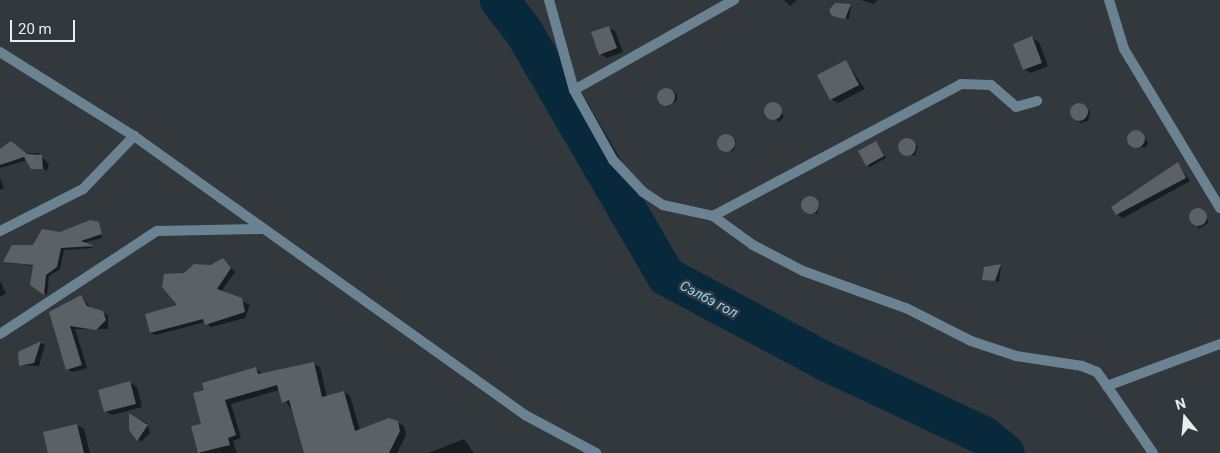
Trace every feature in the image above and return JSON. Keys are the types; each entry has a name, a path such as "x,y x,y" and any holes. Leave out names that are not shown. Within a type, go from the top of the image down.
{"street":[{"path":"549,0 574,90 613,160 643,192 663,205 713,216 753,245 803,271 906,308 971,341 1016,356 1082,366 1097,372 1153,453"},
{"path":"574,90 734,0"},
{"path":"1109,0 1124,49 1220,208"},
{"path":"0,52 134,136 525,415 596,453"},
{"path":"713,216 961,84 992,85 1016,107 1037,101"},
{"path":"0,231 83,189 134,136"},
{"path":"0,334 157,231 263,229"},
{"path":"1107,386 1220,344"}],"building":[{"path":"835,3 851,4 845,19 832,16 829,10"},
{"path":"609,26 617,48 599,55 591,32"},
{"path":"1032,36 1042,63 1023,70 1013,44"},
{"path":"846,60 859,85 830,100 817,75"},
{"path":"666,88 672,91 675,97 672,103 666,106 660,103 657,97 660,91"},
{"path":"773,102 779,105 782,111 779,117 773,120 767,117 764,111 767,105"},
{"path":"1079,103 1085,106 1088,112 1085,118 1079,121 1073,118 1070,112 1073,106"},
{"path":"1136,130 1142,133 1145,139 1142,145 1136,148 1130,145 1127,139 1130,133"},
{"path":"726,134 732,137 735,143 732,149 726,152 720,149 717,143 720,137"},
{"path":"907,138 915,143 916,147 911,155 907,156 899,151 898,147 903,139"},
{"path":"11,141 27,154 42,155 43,169 31,169 24,157 0,165 0,149"},
{"path":"876,141 884,156 866,166 858,151"},
{"path":"1178,162 1186,178 1116,215 1111,207"},
{"path":"810,196 816,199 819,205 816,211 810,214 804,211 801,205 804,199"},
{"path":"1198,208 1204,211 1207,217 1204,223 1198,226 1192,223 1189,217 1192,211"},
{"path":"90,220 99,222 102,234 81,241 94,246 61,248 57,267 46,275 44,295 30,285 33,265 3,262 12,245 33,245 42,229 60,232"},
{"path":"223,258 231,268 217,289 242,298 245,312 205,325 203,319 150,333 145,314 177,305 162,287 164,274 184,273 194,264 210,265"},
{"path":"1001,264 995,281 982,280 984,267"},
{"path":"81,295 87,306 103,311 106,320 96,330 70,326 82,365 66,370 49,312"},
{"path":"41,341 34,363 19,366 18,352"},
{"path":"314,362 322,397 344,391 355,431 389,418 398,421 400,431 389,453 304,453 289,400 282,403 277,385 225,400 236,435 228,438 230,445 198,453 191,426 201,424 193,393 204,390 202,383 256,367 258,374"},
{"path":"130,381 136,404 104,412 98,390"},
{"path":"129,413 148,425 137,441 129,430"},
{"path":"77,424 84,453 48,453 43,432"}],"waterway":[{"name":"Сэлбэ гол","path":"499,0 522,29 666,276 823,360 983,435 1005,453"},
{"name":"Сэлбэ гол","path":"512,0 522,29"}]}
